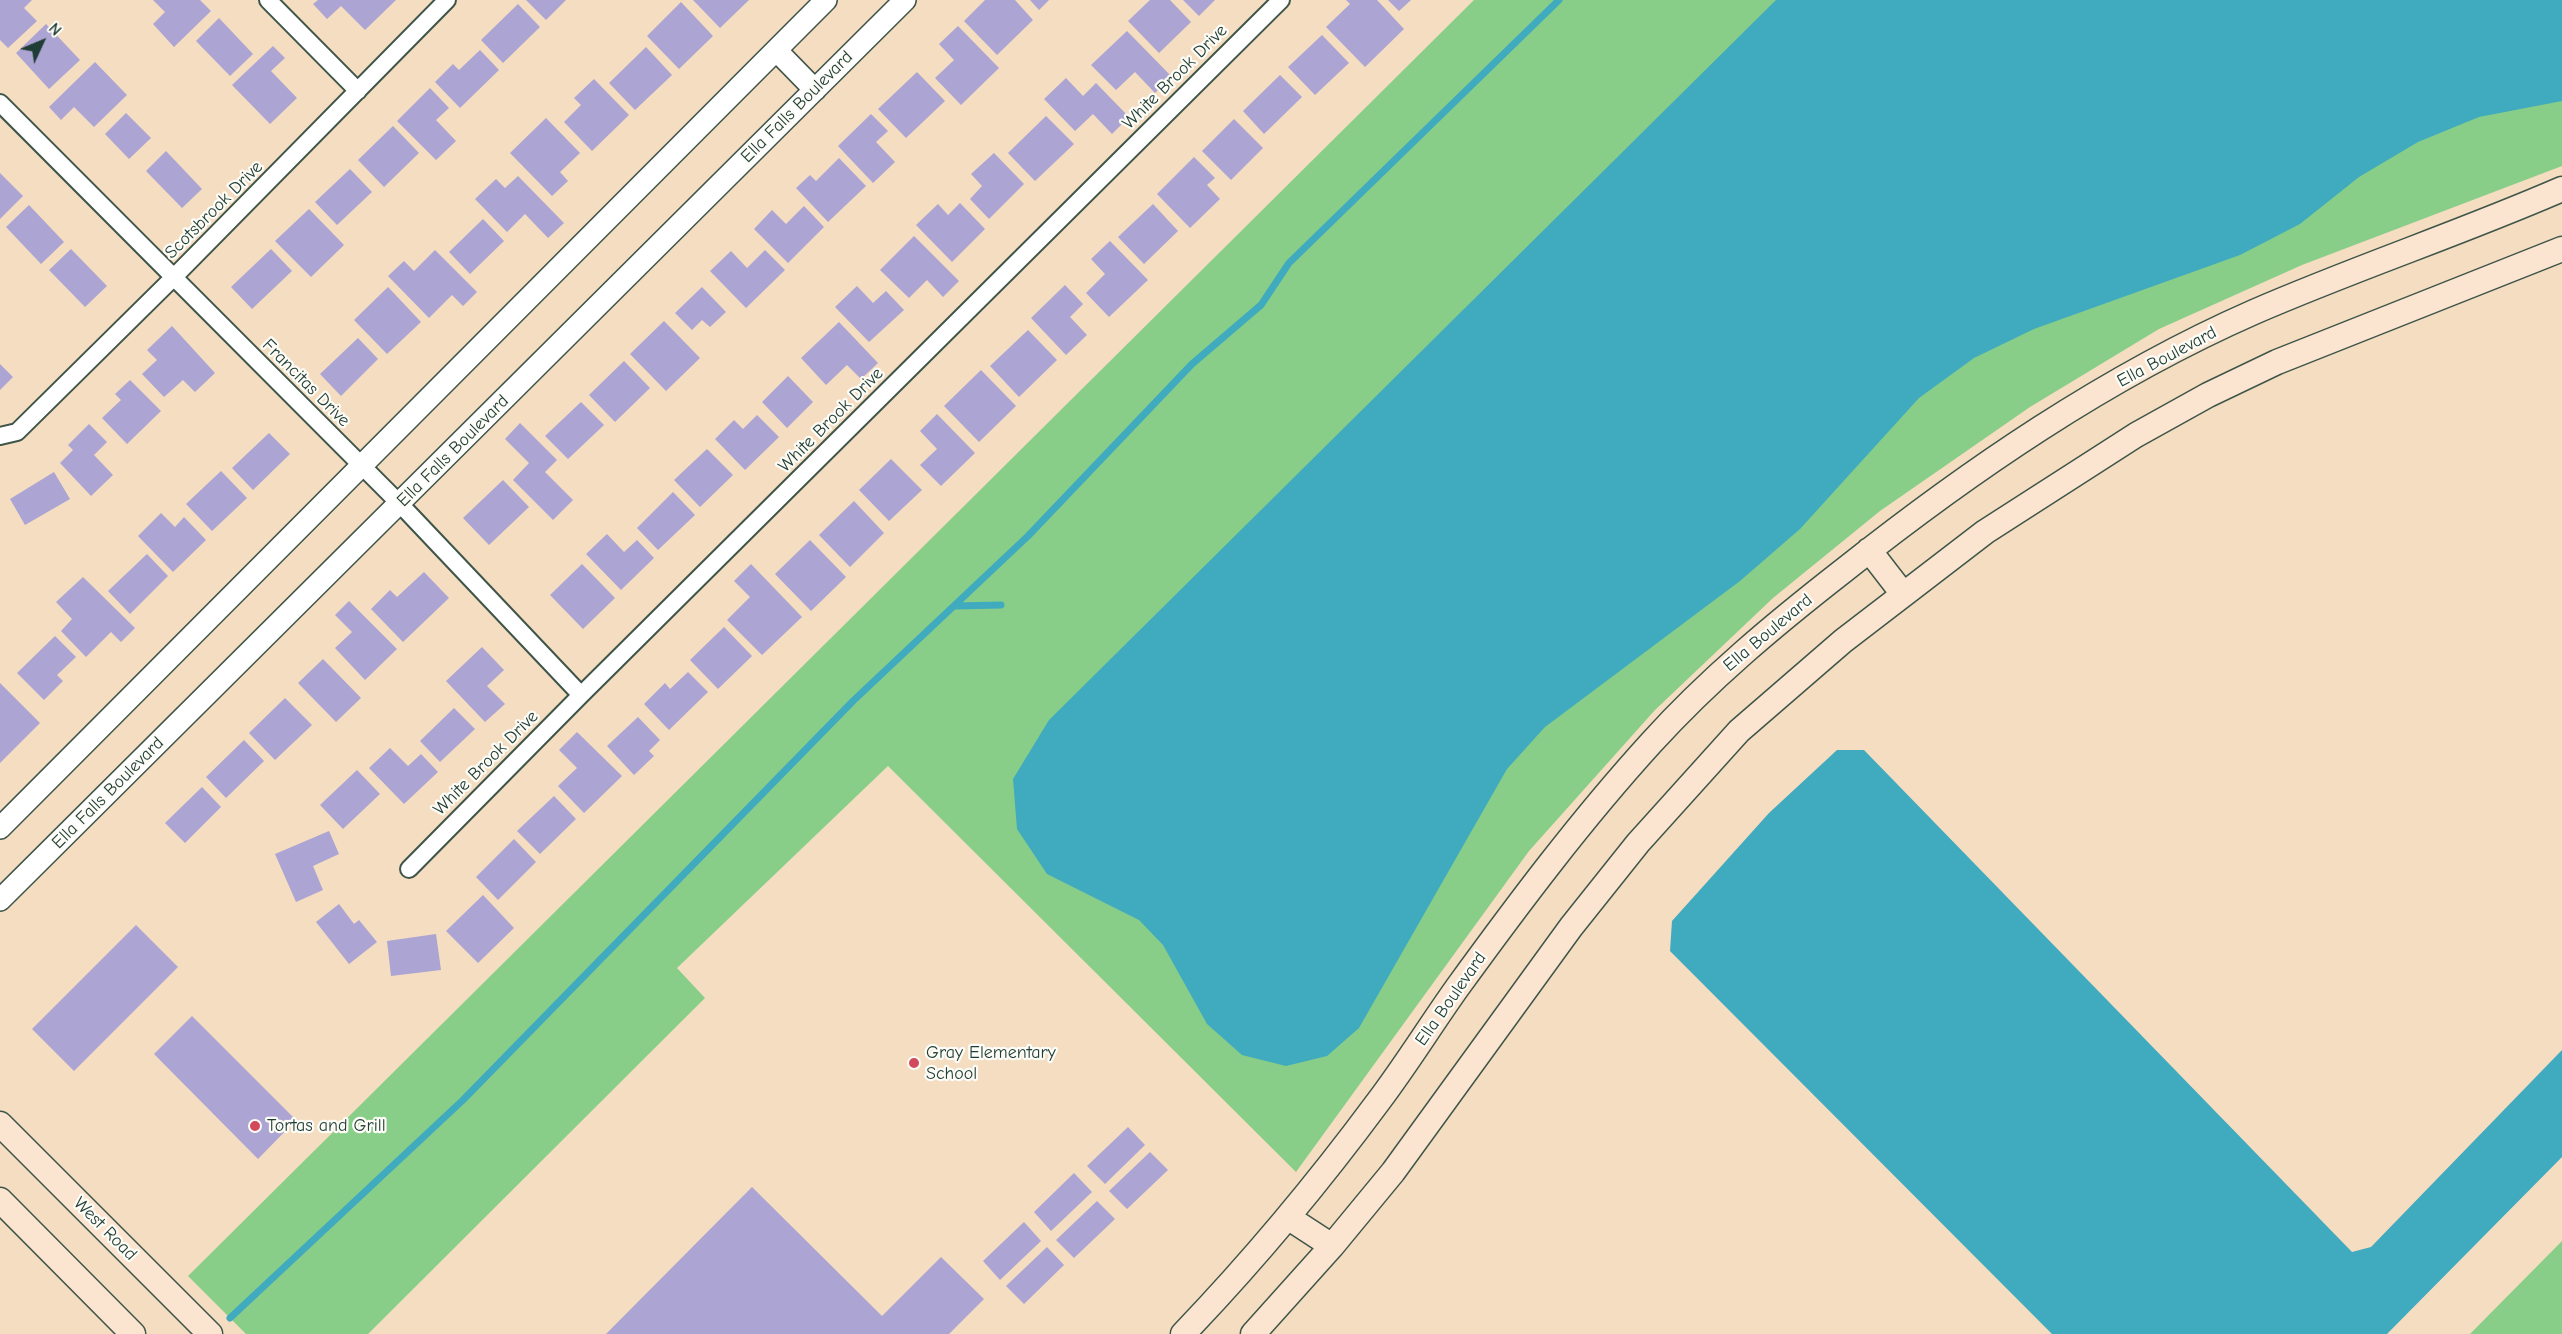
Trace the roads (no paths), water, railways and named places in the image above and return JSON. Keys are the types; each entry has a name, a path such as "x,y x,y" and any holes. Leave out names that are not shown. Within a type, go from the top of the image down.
{"main road":[{"name":"Ella Boulevard","path":"1183,1334 1289,1218 1379,1101 1456,990 1527,894 1650,743 1701,691 1752,645 1869,550 1953,487 2108,388 2183,346 2255,312 2562,189"},
{"path":"1252,1334 1332,1246 1423,1134 1571,927 1691,780 1739,731 1788,687 1903,594 1985,532 2136,435 2208,395 2277,362 2562,249"},
{"path":"1869,550 1903,594"},
{"name":"West Road","path":"0,1124 210,1334"},
{"path":"0,1200 133,1334"},
{"path":"1289,1218 1332,1246"}],"street":[{"path":"268,0 358,91"},
{"name":"Scotsbrook Drive","path":"0,436 17,432 173,278 447,0"},
{"path":"0,828 826,0"},
{"name":"Ella Falls Boulevard","path":"0,900 905,0"},
{"name":"White Brook Drive","path":"409,869 581,695 1281,0"},
{"path":"776,50 815,90"},
{"name":"Francitas Drive","path":"0,103 400,504 581,695"}],"water":[{"path":"1776,0 2562,0 2562,101 2479,117 2418,142 2359,177 2300,224 2240,255 2034,329 1974,358 1919,398 1800,529 1740,581 1545,727 1507,769 1359,1028 1327,1056 1286,1066 1242,1055 1207,1024 1163,945 1139,920 1047,874 1017,829 1013,779 1049,720"},
{"path":"1837,750 1864,750 2352,1252 2371,1247 2562,1050 2562,1157 2387,1334 2052,1334 1670,951 1672,921 1769,813"}],"waterway":[{"path":"230,1318 463,1100 853,701 1028,536 1192,364 1261,305 1289,263 1559,0"},
{"path":"954,606 1001,605"}],"place":[{"name":"Gray Elementary School","path":"914,1063"},
{"name":"Tortas and Grill","path":"255,1126"}]}
